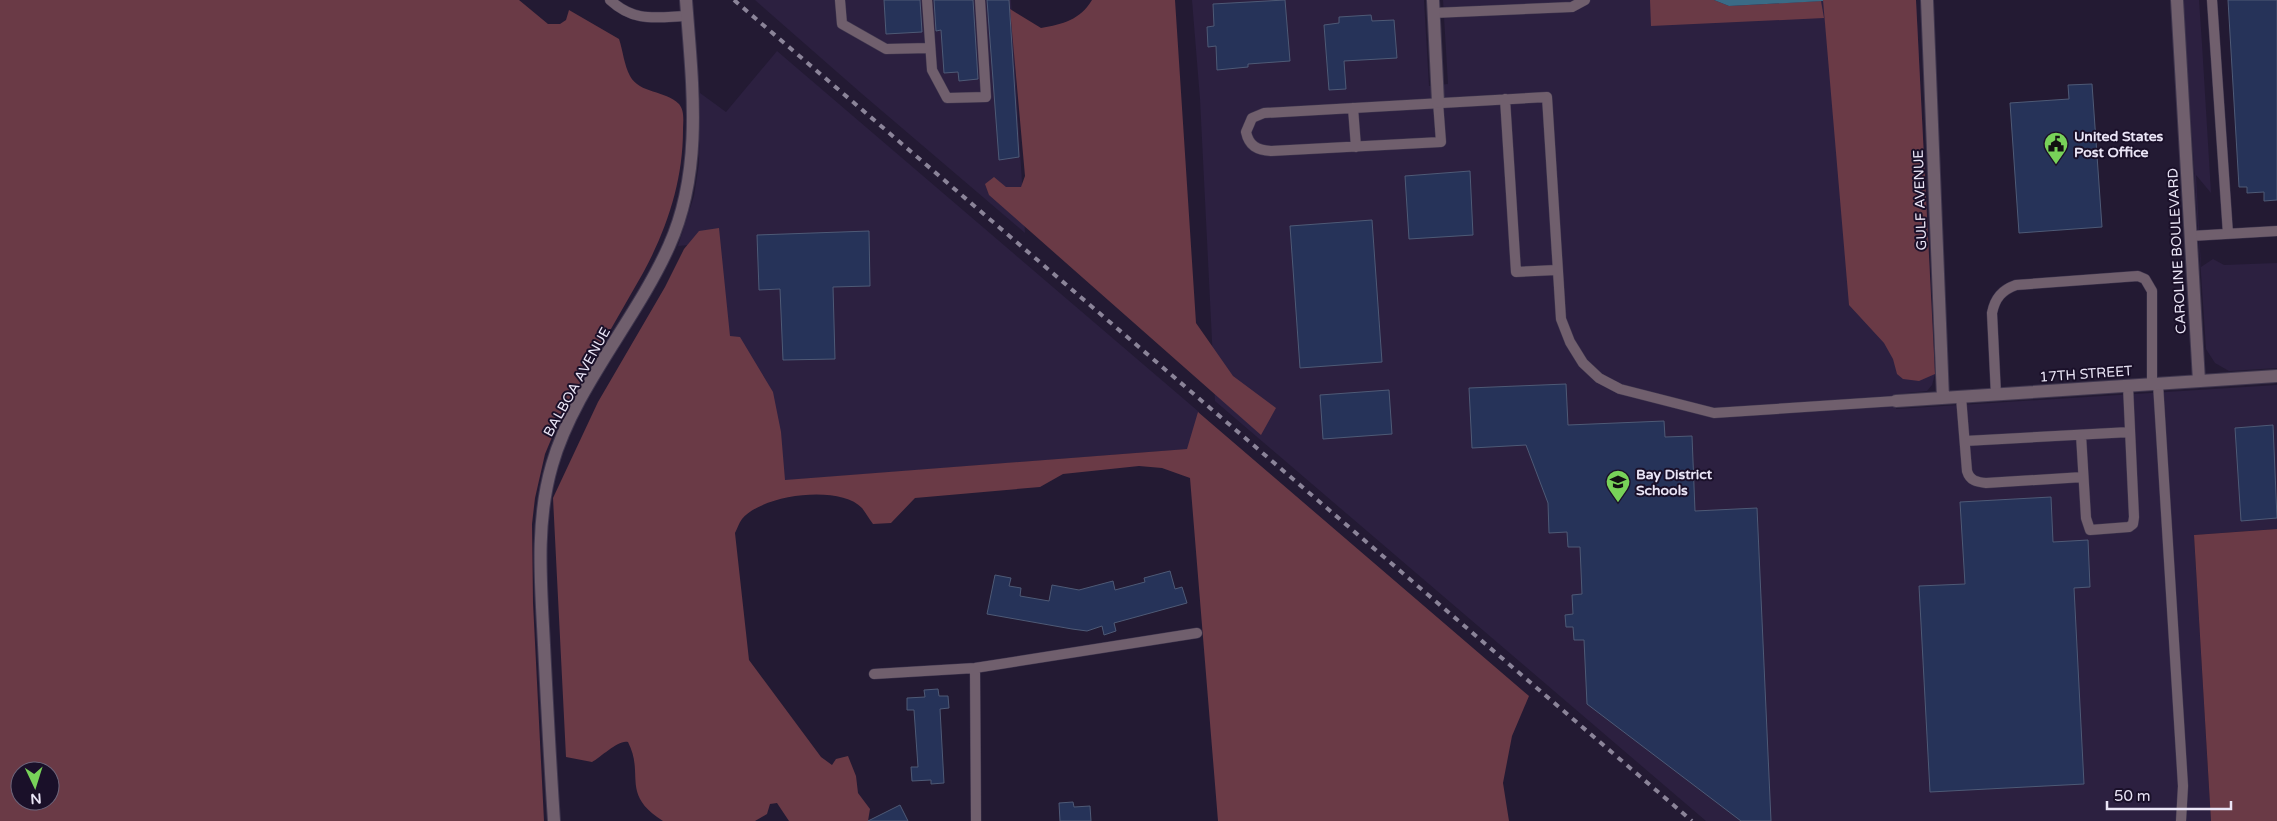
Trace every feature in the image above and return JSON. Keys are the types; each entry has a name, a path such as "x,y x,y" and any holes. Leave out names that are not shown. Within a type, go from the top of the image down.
{"street":[{"name":"BALBOA AVENUE","path":"554,821 541,590 544,501 552,464 568,425 655,274 670,246 680,216 689,182 692,147 692,98 686,0"},
{"name":"GULF AVENUE","path":"1927,0 1942,398"},
{"name":"CAROLINE BOULEVARD","path":"2177,0 2199,381"},
{"path":"1433,6 1438,102"},
{"name":"17TH STREET","path":"1896,401 2277,376"}],"lane":[{"path":"610,0 625,11 643,18 687,16"},
{"path":"840,0 842,24 886,49 929,48"},
{"path":"927,0 932,70 947,98 986,97 980,0"},
{"path":"1433,6 1572,7 1585,0"},
{"path":"2212,0 2228,234"},
{"path":"1438,102 1441,142 1263,151 1253,146 1246,132 1250,120 1262,113 1438,102 1547,97 1558,307 1570,342 1590,370 1606,382 1620,389 1714,413 1896,401"},
{"path":"1505,99 1516,272 1556,270"},
{"path":"1354,108 1356,147"},
{"path":"2191,236 2277,232"},
{"path":"1996,395 1992,313 1995,301 2001,294 2016,285 2129,277 2145,279 2152,291 2155,384 2183,786 2182,821"},
{"path":"2081,435 2086,518 2090,530 2122,529 2133,524 2128,386"},
{"path":"1961,397 1967,471 1969,476 1975,481 1986,483 2083,477"},
{"path":"1965,441 2130,432"},
{"path":"874,674 975,668 1196,633"},
{"path":"975,668 976,821"}],"shaded area":[{"path":"0,0 519,0 548,24 560,24 566,20 569,10 619,39 626,67 634,82 646,89 667,96 681,107 683,117 680,168 677,186 666,222 643,273 560,418 545,454 535,498 532,524 533,603 544,821 0,821"},
{"path":"755,0 1011,0 1025,233 861,93"},
{"path":"1092,0 1175,0 1196,323 1233,376 1276,408 1261,435 989,195 985,184 994,177 1006,187 1021,187 1025,176 1010,9 1041,28 1057,25 1076,17"},
{"name":"Bay District Schools","path":"1192,0 1424,0 1429,86 1448,84 1443,0 1916,0 1935,374 1932,385 1927,391 1896,394 1896,409 2277,385 2277,529 2194,535 2211,821 1706,821 1215,401 1200,99"},
{"path":"1650,0 1714,0 1729,6 1821,1 1824,18 1651,26"},
{"path":"1823,0 1916,0 1935,374 1919,381 1903,379 1897,374 1893,359 1884,343 1849,305"},
{"path":"2183,0 2199,0 2202,44 2211,193 2196,175 2201,267 2213,259 2224,265 2277,263 2277,368 2229,371 2215,363 2206,349"},
{"path":"777,51 1199,412 1201,448 727,485 710,243 678,246 694,196 699,164 700,93 726,112"},
{"path":"719,228 730,336 740,337 773,392 781,432 785,480 1187,449 1198,412 1529,696 1512,736 1503,783 1509,821 1218,821 1190,478 1162,468 1139,466 1063,474 1040,487 915,498 891,523 873,524 862,508 851,501 836,496 819,495 782,499 752,511 742,519 735,533 749,660 821,757 832,765 836,759 848,756 856,776 858,793 870,809 868,821 789,821 777,803 770,804 767,814 755,821 663,821 650,811 642,802 638,793 635,764 628,742 620,743 592,762 566,757 553,498 598,402 665,287 684,249 699,231"},
{"path":"2277,529 2277,821 2211,821 2194,535"}],"water":[{"path":"1714,0 1823,0 1823,1 1729,6"}],"building":[{"path":"884,0 920,0 922,32 886,34"},
{"path":"934,0 973,0 978,79 959,81 958,72 944,73 941,30 936,31"},
{"path":"987,0 1009,0 1019,157 999,160"},
{"path":"1285,0 1290,61 1248,64 1248,67 1217,70 1216,46 1208,47 1207,27 1214,26 1213,4"},
{"path":"2228,0 2277,0 2277,200 2264,201 2264,192 2247,193 2247,187 2239,187"},
{"path":"1371,15 1372,21 1394,20 1397,58 1344,61 1346,89 1329,90 1324,25 1339,23 1339,17"},
{"name":"United States Post Office","path":"2092,84 2102,227 2019,233 2010,103 2069,99 2068,85"},
{"path":"1470,171 1473,235 1409,239 1405,176"},
{"path":"1372,220 1382,362 1300,368 1290,226"},
{"path":"869,231 870,286 833,287 835,359 783,360 780,289 759,290 757,235"},
{"path":"1566,384 1568,425 1664,421 1665,437 1692,436 1695,511 1757,508 1771,821 1741,821 1587,704 1584,640 1574,640 1573,627 1566,627 1565,615 1573,614 1572,595 1582,594 1580,547 1568,547 1567,532 1549,533 1548,503 1526,445 1472,448 1469,388"},
{"path":"1389,390 1392,434 1323,439 1320,395"},
{"path":"2273,425 2277,518 2241,521 2235,428"},
{"path":"2051,497 2053,542 2088,540 2090,587 2074,588 2084,784 1930,792 1919,586 1965,584 1960,502"},
{"path":"1170,571 1175,589 1182,587 1187,603 1114,623 1116,631 1104,635 1102,626 1087,631 987,614 995,575 1011,578 1009,586 1021,588 1020,596 1049,601 1052,585 1079,590 1113,581 1115,590 1145,582 1144,578"},
{"path":"938,689 939,696 948,696 949,708 940,709 944,783 931,784 931,780 912,781 911,767 918,767 914,710 907,710 907,698 925,697 924,690"},
{"path":"1073,802 1074,807 1090,806 1091,821 1060,821 1059,803"},
{"path":"900,805 908,821 868,821"}],"railway":[{"path":"734,0 1692,821"}],"place":[{"name":"United States Post Office","path":"2056,165"},
{"name":"Bay District Schools","path":"1618,503"}]}
